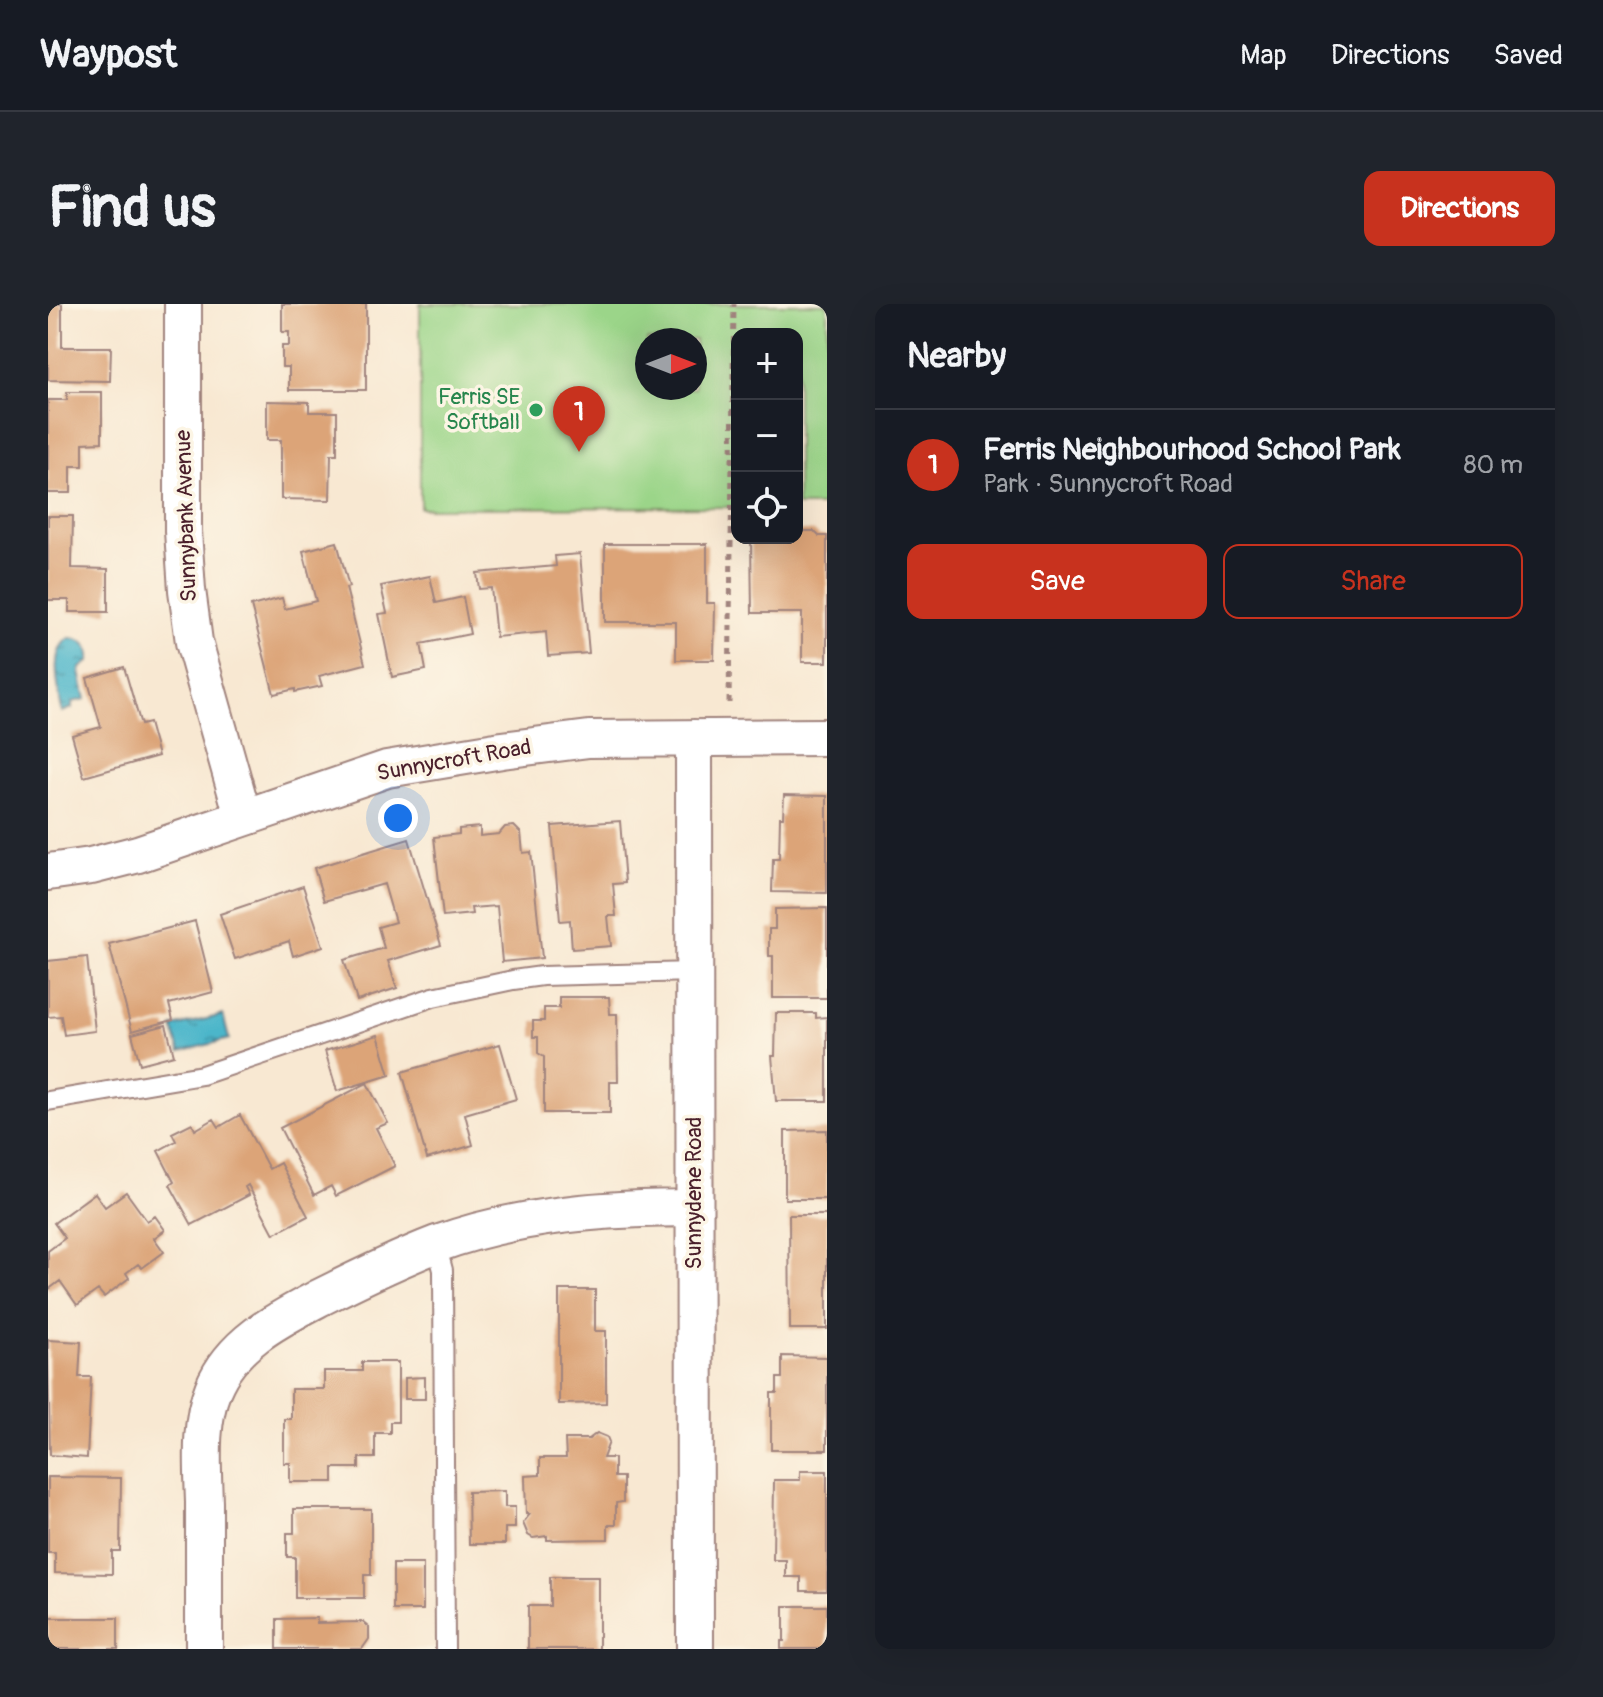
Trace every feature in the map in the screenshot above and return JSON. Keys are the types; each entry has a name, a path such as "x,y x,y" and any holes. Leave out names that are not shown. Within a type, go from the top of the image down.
{"street":[{"name":"Sunnybank Avenue","path":"183,304 183,531 187,590 194,642 243,816"},
{"name":"Sunnycroft Road","path":"48,872 91,866 138,854 387,769 589,739 827,737"},
{"name":"Sunnydene Road","path":"695,1649 693,972 712,738"},
{"path":"204,1649 204,1440 213,1365 268,1327 350,1283 436,1244 508,1224 547,1218 607,1211 694,1208"}],"lane":[{"path":"48,1101 202,1075 433,997 513,980 542,976 693,972"},
{"path":"436,1244 443,1270 445,1649"}],"path":[{"path":"712,738 734,304"}],"green space":[{"path":"420,304 827,304 827,506 803,506 803,328 731,328 731,507 420,508"}],"water":[{"path":"70,638 83,642 89,652 90,661 80,672 86,699 72,702 72,708 62,712 57,661 59,651"},
{"path":"223,1015 229,1039 180,1052 173,1027"}],"building":[{"path":"48,304 62,304 62,347 111,347 110,381 48,380"},
{"path":"282,304 366,304 366,390 289,390 289,367 282,367 282,346 289,346 289,332 282,332"},
{"path":"67,392 102,392 102,442 83,443 83,466 71,466 71,493 48,493 48,400 67,400"},
{"path":"267,401 309,402 309,412 337,412 337,454 331,454 330,500 281,499 281,440 267,440"},
{"path":"48,516 73,516 72,568 108,569 108,612 69,612 69,600 48,600"},
{"path":"803,531 827,536 827,662 802,662 802,613 752,613 751,544 803,544"},
{"path":"337,542 365,664 319,676 322,686 274,694 251,606 282,598 285,609 316,601 303,551"},
{"path":"605,544 707,544 707,603 715,603 714,660 676,660 676,622 605,622"},
{"path":"580,554 589,653 548,656 546,632 496,637 491,588 479,589 477,573 556,566 555,556"},
{"path":"430,576 436,603 463,597 470,634 421,644 426,670 392,677 379,614 387,613 381,586"},
{"path":"124,667 141,725 149,723 158,756 84,777 72,735 101,727 87,678"},
{"path":"784,795 827,796 827,893 772,892 773,859 779,859"},
{"path":"620,821 625,883 613,884 616,916 608,916 611,946 572,949 570,920 560,921 552,826"},
{"path":"514,826 521,833 523,853 531,852 542,958 502,962 497,906 471,908 472,914 443,917 434,837 459,834 459,829 480,827 480,836 499,834 505,827"},
{"path":"409,839 441,945 388,961 397,988 357,1001 344,960 384,948 378,927 395,922 384,884 324,901 314,868"},
{"path":"303,886 323,946 293,956 289,941 235,959 220,914"},
{"path":"827,908 827,998 773,998 773,956 769,956 769,929 775,929 775,909"},
{"path":"195,921 213,992 169,1004 173,1020 132,1031 109,944"},
{"path":"87,957 95,1031 64,1035 61,1016 48,1017 48,961"},
{"path":"559,997 609,997 610,1014 617,1014 618,1082 610,1082 610,1113 544,1113 544,1057 538,1053 538,1037 533,1037 533,1021 544,1021 544,1008 559,1008"},
{"path":"776,1013 816,1013 816,1018 827,1017 827,1101 776,1101 772,1056 775,1056"},
{"path":"166,1025 174,1055 140,1064 132,1034"},
{"path":"378,1035 390,1075 337,1091 325,1051"},
{"path":"500,1044 516,1099 465,1114 473,1145 427,1159 402,1072"},
{"path":"367,1083 388,1123 376,1128 395,1166 336,1196 331,1186 314,1195 280,1128"},
{"path":"240,1115 269,1169 280,1163 308,1216 274,1234 248,1185 245,1187 249,1195 192,1225 170,1185 174,1182 158,1151 176,1141 172,1133 192,1123 195,1130 214,1119 219,1127"},
{"path":"827,1130 827,1199 785,1199 785,1131"},
{"path":"126,1192 147,1221 155,1216 165,1230 154,1238 164,1252 142,1268 138,1264 126,1273 129,1278 104,1297 98,1290 77,1305 60,1281 48,1290 48,1251 65,1238 54,1223 95,1193 105,1207"},
{"path":"789,1215 827,1215 827,1329 790,1329"},
{"path":"559,1290 595,1290 595,1331 606,1331 606,1403 559,1404"},
{"path":"48,1340 81,1342 79,1377 91,1377 87,1458 50,1455"},
{"path":"782,1356 827,1357 827,1450 771,1450 771,1393 777,1393 777,1378 782,1378"},
{"path":"362,1362 398,1362 398,1422 390,1422 390,1433 375,1433 375,1458 359,1458 359,1468 333,1468 333,1482 290,1482 290,1463 284,1463 284,1419 291,1419 291,1389 324,1389 324,1371 362,1371"},
{"path":"425,1377 425,1399 405,1399 405,1378"},
{"path":"597,1433 607,1437 609,1442 603,1458 614,1458 614,1477 623,1477 623,1502 616,1503 616,1525 608,1525 608,1539 547,1540 547,1536 533,1538 528,1535 523,1523 530,1514 526,1514 525,1476 540,1475 540,1458 566,1458 565,1439 589,1439"},
{"path":"800,1471 827,1471 827,1591 801,1591 801,1577 786,1577 786,1560 773,1560 774,1480 800,1480"},
{"path":"48,1477 121,1478 120,1551 112,1551 112,1574 55,1573 55,1553 48,1553"},
{"path":"505,1491 505,1507 515,1507 515,1528 505,1528 505,1544 469,1544 468,1492"},
{"path":"294,1509 371,1509 371,1575 364,1575 364,1598 295,1598 295,1557 287,1557 287,1533 294,1533"},
{"path":"393,1564 423,1564 423,1610 393,1610"},
{"path":"550,1577 599,1577 599,1649 528,1649 528,1606 550,1606"},
{"path":"784,1606 827,1606 827,1649 781,1649 781,1641 784,1641"},
{"path":"48,1618 118,1618 118,1649 48,1649"},
{"path":"317,1618 317,1623 363,1622 369,1627 369,1639 362,1649 277,1649 277,1619"}],"place":[{"name":"Ferris SE Softball","path":"536,410"},
{"name":"Ferris Neighbourhood School Park","path":"579,452"}]}
